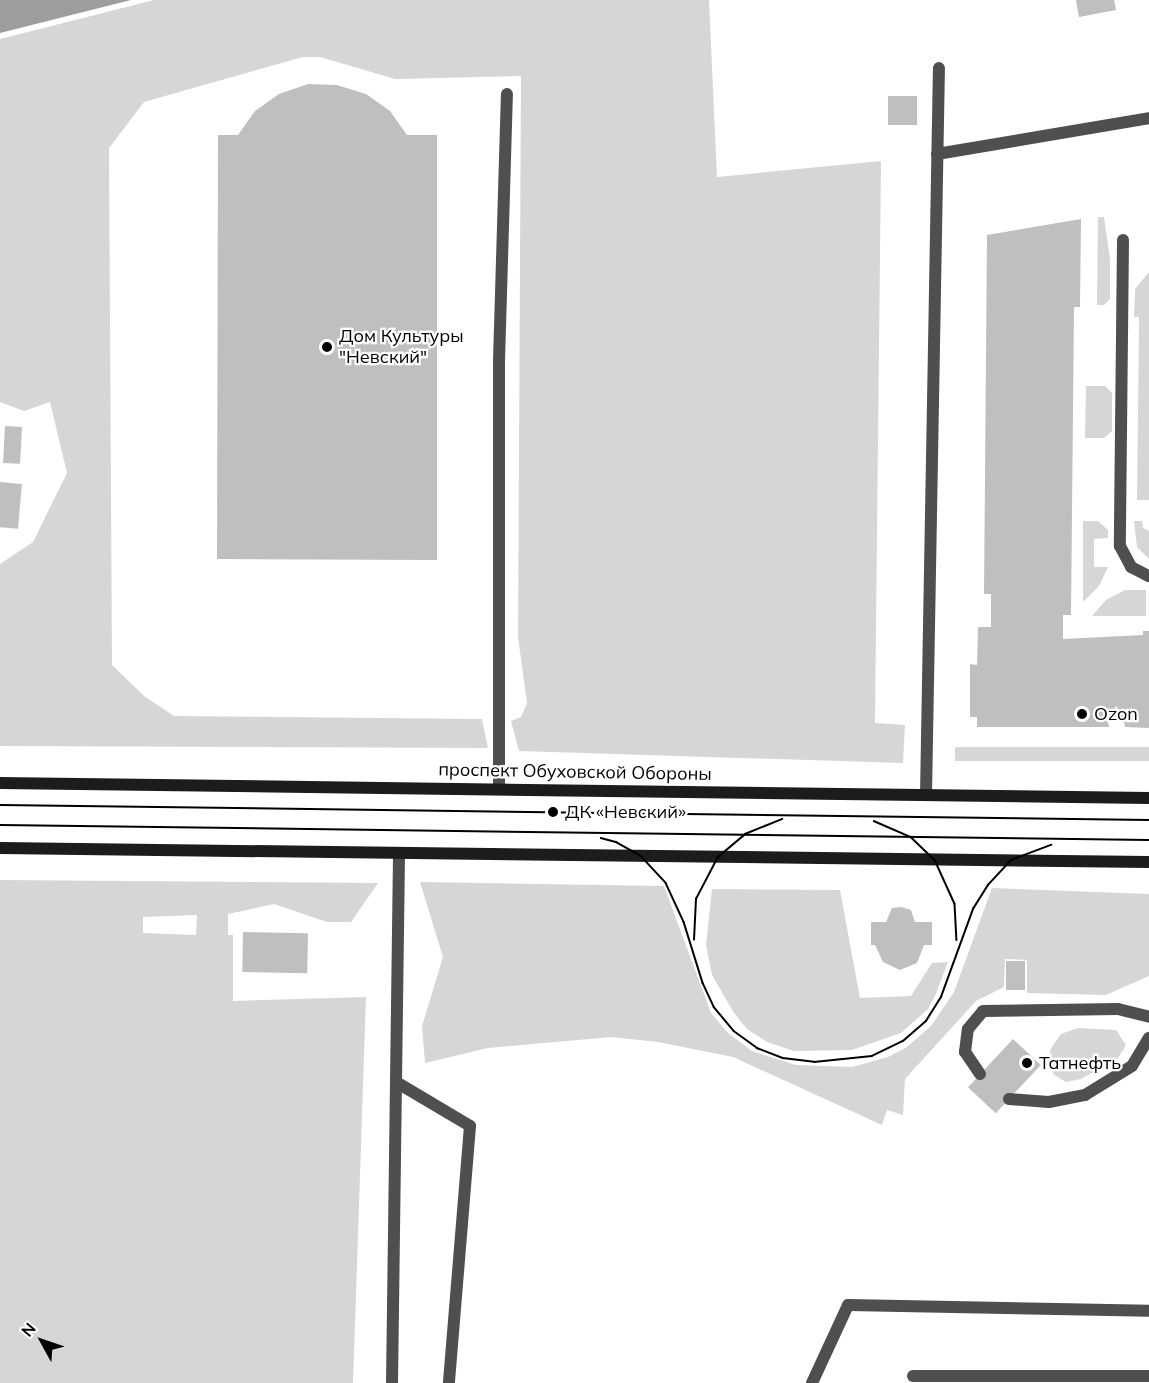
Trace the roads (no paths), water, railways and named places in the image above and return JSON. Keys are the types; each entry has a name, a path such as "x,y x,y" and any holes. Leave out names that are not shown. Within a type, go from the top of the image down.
{"main road":[{"name":"проспект Обуховской Обороны","path":"0,783 1149,798"},
{"path":"0,848 1149,862"}],"lane":[{"path":"926,795 939,68"},
{"path":"499,788 498,373 507,94"},
{"path":"938,154 1149,118"},
{"path":"1123,240 1120,546 1131,567 1149,576"},
{"path":"392,1383 399,853"},
{"path":"980,1074 965,1052 968,1029 983,1011 1118,1009 1149,1017"},
{"path":"1009,1099 1049,1102 1085,1095 1132,1066 1149,1038"},
{"path":"396,1082 470,1126 449,1383"},
{"path":"812,1383 848,1305 1149,1311"},
{"path":"913,1376 1149,1376"}],"tram line":[{"path":"0,805 1149,820"},
{"path":"694,940 696,899 718,857 745,834 782,819"},
{"path":"874,821 911,837 935,860 955,904 957,940"},
{"path":"0,825 1149,840"},
{"path":"601,838 616,842 641,856 666,883 684,922 703,983 714,1007 734,1031 757,1048 783,1058 814,1062 872,1056 903,1041 926,1021 941,997 973,909 988,885 1011,860 1051,845"}],"place":[{"name":"Дом Культуры \"Невский\"","path":"327,347"},
{"name":"Ozon","path":"1082,714"},
{"name":"ДК «Невский»","path":"553,812"},
{"name":"Татнефть","path":"1027,1063"}]}
